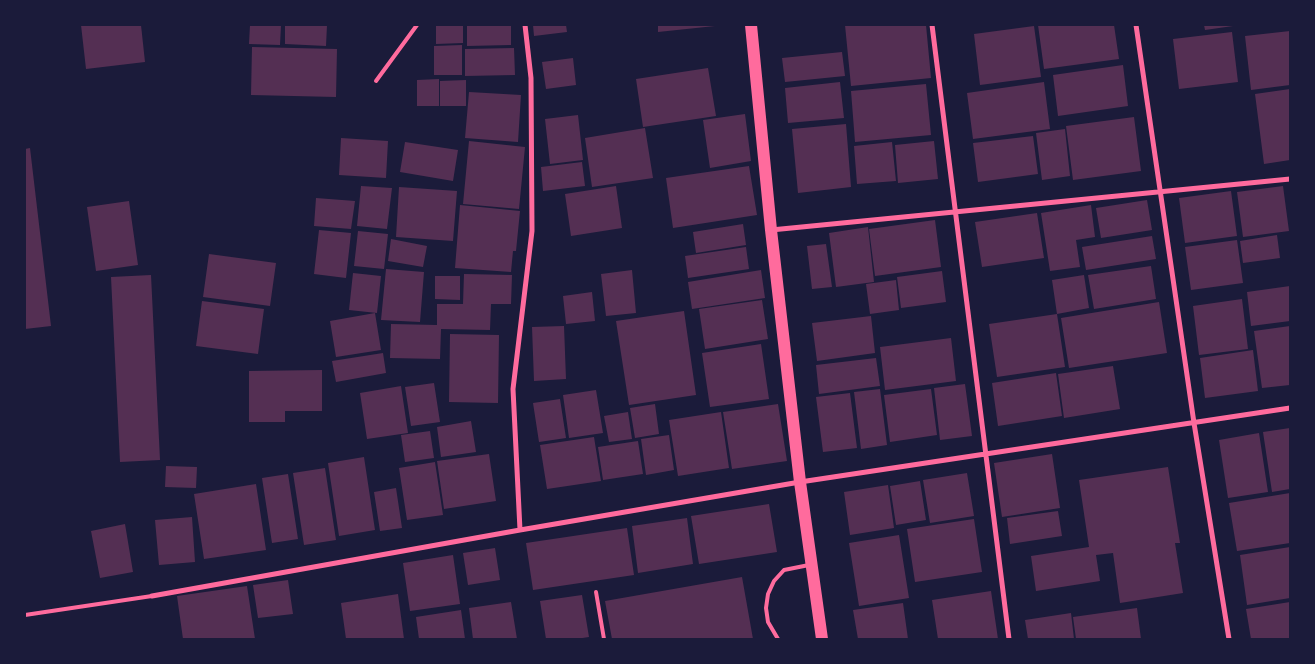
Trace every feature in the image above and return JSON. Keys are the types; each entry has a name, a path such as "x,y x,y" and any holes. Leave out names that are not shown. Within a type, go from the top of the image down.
{"main road":[{"path":"751,25 771,230 800,482 822,639"}],"street":[{"path":"520,530 513,389 532,232 531,78 525,25"},
{"path":"932,25 1009,639"},
{"path":"1136,25 1194,423 1229,639"},
{"path":"771,230 1290,179"},
{"path":"152,596 800,482 1290,408"}],"lane":[{"path":"376,81 417,25"},
{"path":"778,639 768,622 766,608 768,594 774,581 784,570 812,564"},
{"path":"596,592 604,639"},
{"path":"25,615 152,596"}],"building":[{"path":"81,25 141,25 145,62 86,69"},
{"path":"250,25 281,25 280,45 249,44"},
{"path":"285,25 327,25 326,46 285,44"},
{"path":"436,25 463,25 463,43 436,44"},
{"path":"467,25 511,25 511,45 467,46"},
{"path":"533,25 566,25 567,32 534,36"},
{"path":"658,25 715,25 715,26 658,32"},
{"path":"845,25 926,25 931,78 851,86"},
{"path":"1038,25 1114,25 1119,59 1044,69"},
{"path":"1204,25 1233,25 1233,26 1205,30"},
{"path":"1034,26 1041,77 980,85 974,34"},
{"path":"1290,31 1290,85 1251,90 1245,36"},
{"path":"1232,32 1238,82 1179,89 1173,39"},
{"path":"462,45 462,75 434,75 434,46"},
{"path":"252,47 337,49 336,97 251,95"},
{"path":"514,48 515,75 465,76 465,49"},
{"path":"842,52 845,76 785,82 782,58"},
{"path":"573,58 576,85 546,89 542,62"},
{"path":"1123,65 1128,106 1058,116 1053,75"},
{"path":"708,68 716,116 643,127 636,79"},
{"path":"439,79 439,106 417,106 417,80"},
{"path":"466,80 466,106 440,106 440,81"},
{"path":"840,82 844,118 788,123 785,88"},
{"path":"1044,82 1050,129 973,139 967,93"},
{"path":"926,84 931,135 855,142 851,91"},
{"path":"1290,89 1290,160 1264,164 1255,94"},
{"path":"469,92 521,95 518,142 465,138"},
{"path":"745,114 751,161 710,168 703,120"},
{"path":"578,115 583,160 550,164 545,119"},
{"path":"1134,117 1141,171 1073,180 1066,126"},
{"path":"846,124 851,187 798,193 792,129"},
{"path":"645,128 653,178 592,187 585,138"},
{"path":"1065,129 1070,176 1042,180 1036,133"},
{"path":"1033,136 1038,174 978,182 973,143"},
{"path":"341,138 388,141 386,178 339,175"},
{"path":"469,141 525,147 519,209 463,204"},
{"path":"934,141 938,179 898,183 895,145"},
{"path":"405,142 458,150 453,181 400,172"},
{"path":"892,142 896,181 857,184 854,146"},
{"path":"30,148 51,326 25,329 25,149"},
{"path":"582,162 585,186 543,191 541,167"},
{"path":"749,166 757,215 673,228 666,178"},
{"path":"361,186 392,188 387,229 357,226"},
{"path":"616,186 622,228 571,236 565,194"},
{"path":"1283,186 1289,231 1243,237 1237,192"},
{"path":"399,187 457,191 453,241 396,237"},
{"path":"1231,191 1237,236 1185,243 1179,198"},
{"path":"316,198 355,201 351,229 314,226"},
{"path":"1147,200 1152,230 1101,238 1096,208"},
{"path":"129,201 138,265 96,271 87,207"},
{"path":"460,205 520,211 516,251 513,251 511,272 455,268"},
{"path":"1091,205 1095,237 1076,240 1080,267 1050,271 1041,213"},
{"path":"1037,213 1044,258 982,267 975,222"},
{"path":"935,220 941,267 875,276 869,229"},
{"path":"743,224 746,245 696,253 693,232"},
{"path":"868,227 874,282 836,287 829,233"},
{"path":"319,230 351,233 346,278 314,274"},
{"path":"358,231 388,234 384,269 354,266"},
{"path":"1277,235 1280,258 1243,263 1240,241"},
{"path":"1152,236 1156,259 1086,270 1082,247"},
{"path":"391,239 427,246 423,267 388,261"},
{"path":"1237,240 1243,283 1191,290 1185,247"},
{"path":"826,244 832,287 812,289 807,246"},
{"path":"746,247 749,269 688,278 685,256"},
{"path":"209,254 276,263 270,306 203,297"},
{"path":"1151,266 1156,299 1094,309 1088,275"},
{"path":"386,269 424,272 420,322 381,320"},
{"path":"632,270 636,313 606,316 601,274"},
{"path":"761,270 765,298 692,309 688,282"},
{"path":"942,271 946,302 901,308 897,277"},
{"path":"353,273 381,276 377,313 349,310"},
{"path":"464,274 512,275 511,304 491,304 490,330 441,329 440,359 390,358 391,324 437,325 437,304 463,304"},
{"path":"151,275 160,460 120,462 111,277"},
{"path":"1084,275 1089,308 1057,314 1052,280"},
{"path":"435,276 460,276 460,300 435,299"},
{"path":"896,280 899,310 870,314 866,284"},
{"path":"1290,286 1290,321 1251,326 1247,292"},
{"path":"592,292 595,321 566,324 563,296"},
{"path":"1242,299 1248,349 1199,355 1193,306"},
{"path":"762,300 768,339 705,349 699,309"},
{"path":"202,301 264,309 258,354 196,346"},
{"path":"1159,302 1167,353 1069,368 1061,318"},
{"path":"684,311 696,395 629,405 616,321"},
{"path":"375,313 381,350 336,357 330,321"},
{"path":"1057,314 1065,367 997,377 989,324"},
{"path":"871,316 875,353 817,361 812,323"},
{"path":"564,326 566,379 534,381 532,327"},
{"path":"1290,326 1290,385 1262,388 1254,331"},
{"path":"450,334 499,335 498,403 449,402"},
{"path":"951,338 956,381 885,390 880,347"},
{"path":"761,344 769,399 710,407 702,353"},
{"path":"1253,350 1258,391 1205,398 1200,358"},
{"path":"383,353 386,373 336,382 332,361"},
{"path":"876,358 880,386 819,394 816,365"},
{"path":"1113,366 1120,409 1064,418 1058,374"},
{"path":"322,370 322,411 285,411 285,422 249,422 249,371"},
{"path":"1056,373 1062,416 998,426 992,383"},
{"path":"434,383 440,422 411,426 405,387"},
{"path":"965,384 972,436 940,440 934,388"},
{"path":"401,386 408,433 367,439 360,393"},
{"path":"880,389 887,445 861,449 854,392"},
{"path":"931,389 937,435 890,442 884,395"},
{"path":"596,390 603,433 569,438 563,395"},
{"path":"850,393 857,448 823,452 816,397"},
{"path":"560,399 566,438 539,442 533,403"},
{"path":"655,404 659,434 635,438 630,408"},
{"path":"778,404 787,461 732,469 723,412"},
{"path":"628,412 632,439 609,442 604,416"},
{"path":"721,412 729,468 678,476 669,420"},
{"path":"471,421 476,452 441,457 437,427"},
{"path":"1290,428 1290,489 1272,492 1263,432"},
{"path":"430,431 434,458 405,462 401,435"},
{"path":"1259,433 1268,492 1228,498 1219,440"},
{"path":"669,435 674,470 646,475 641,439"},
{"path":"594,437 601,481 547,489 540,445"},
{"path":"638,441 643,474 603,480 598,447"},
{"path":"489,454 496,501 444,509 437,461"},
{"path":"1052,454 1060,508 1002,517 994,463"},
{"path":"364,457 375,530 339,536 328,463"},
{"path":"435,462 443,515 407,520 399,468"},
{"path":"166,466 197,467 196,488 165,487"},
{"path":"1168,467 1180,543 1175,543 1183,593 1120,603 1113,553 1096,555 1100,581 1036,591 1031,556 1089,547 1079,480"},
{"path":"325,468 336,540 304,545 293,473"},
{"path":"967,473 974,516 930,523 923,480"},
{"path":"288,474 298,539 272,543 262,478"},
{"path":"920,481 926,520 896,525 890,486"},
{"path":"256,484 266,550 204,559 194,494"},
{"path":"888,485 894,528 850,535 844,492"},
{"path":"396,488 402,528 380,531 374,492"},
{"path":"1290,493 1290,543 1237,551 1229,503"},
{"path":"769,504 777,552 699,564 691,516"},
{"path":"1058,511 1062,536 1010,544 1007,518"},
{"path":"192,517 195,562 159,565 155,520"},
{"path":"687,518 693,564 638,573 632,526"},
{"path":"974,519 982,572 915,582 907,529"},
{"path":"125,524 133,572 100,578 91,531"},
{"path":"627,528 634,575 533,590 526,543"},
{"path":"899,535 909,598 859,606 849,543"},
{"path":"1290,547 1290,598 1247,605 1240,555"},
{"path":"495,548 500,580 468,585 463,553"},
{"path":"453,555 460,604 410,611 403,563"},
{"path":"742,577 753,639 612,639 605,601"},
{"path":"288,580 293,614 258,618 253,585"},
{"path":"247,586 255,639 183,639 177,596"},
{"path":"991,591 998,639 938,639 932,600"},
{"path":"398,594 404,639 346,639 341,603"},
{"path":"582,595 589,637 546,639 540,601"},
{"path":"511,602 517,639 473,639 469,608"},
{"path":"1290,602 1290,639 1251,639 1246,609"},
{"path":"903,603 908,639 858,639 853,610"},
{"path":"1137,608 1141,639 1076,639 1073,617"},
{"path":"461,610 465,639 419,639 416,617"},
{"path":"1071,613 1074,639 1028,639 1025,620"}]}
